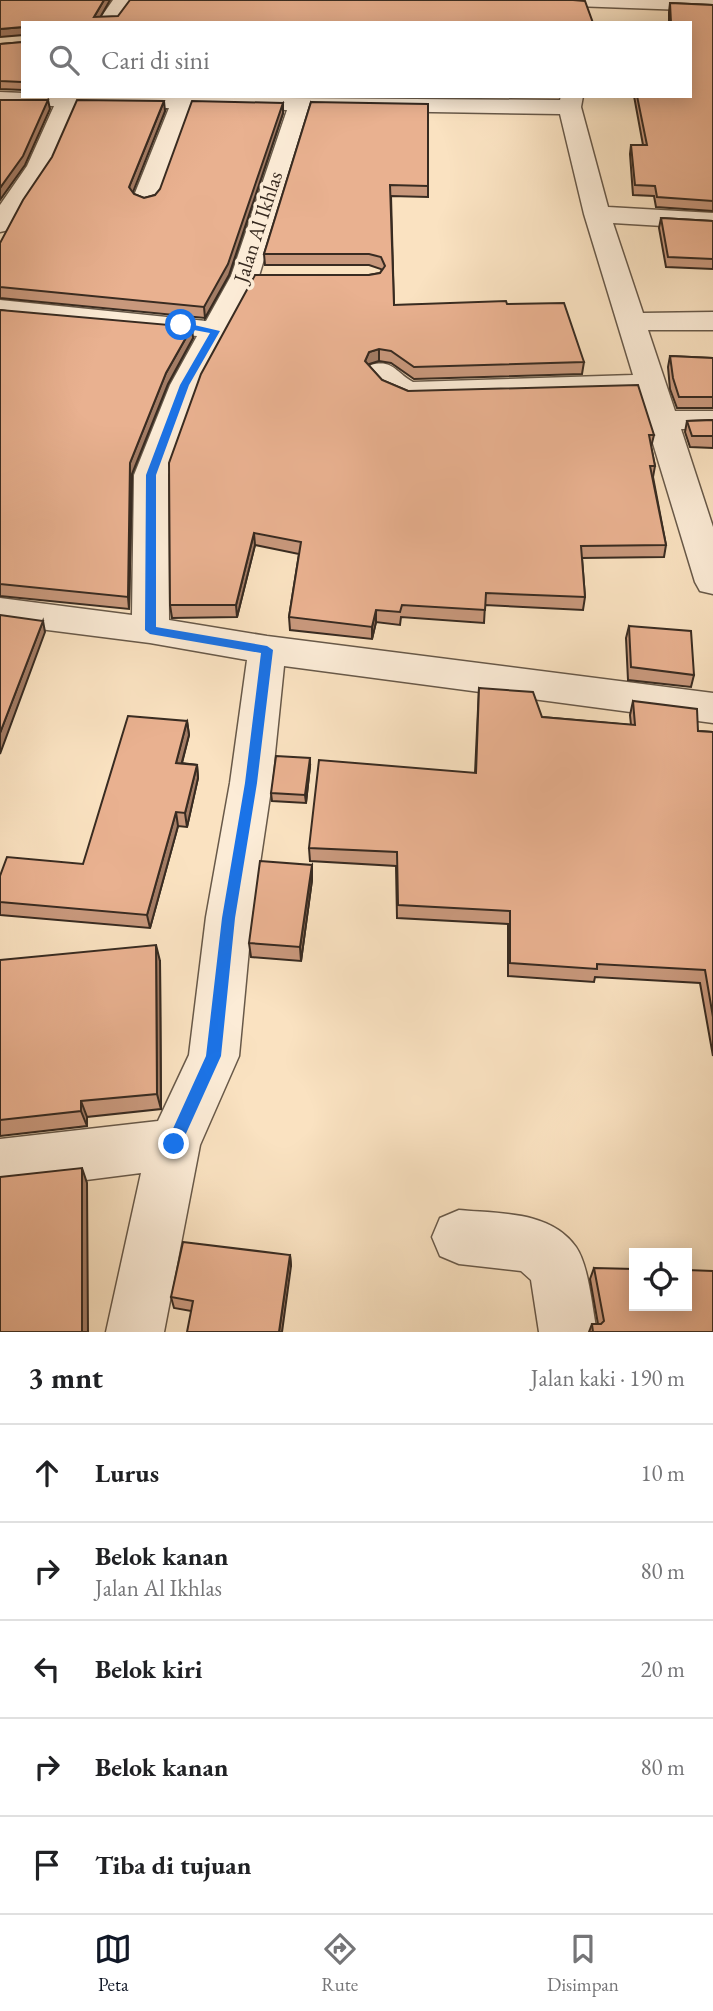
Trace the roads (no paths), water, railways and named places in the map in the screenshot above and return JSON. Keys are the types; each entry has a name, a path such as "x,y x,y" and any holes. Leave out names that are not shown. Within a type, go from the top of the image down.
{"street":[{"path":"108,21 123,0"},
{"path":"574,0 713,6"},
{"path":"666,21 713,6"},
{"path":"685,16 713,19"},
{"path":"0,223 39,166 69,98"},
{"path":"0,99 571,102 597,214 713,582"},
{"path":"146,198 183,100"},
{"name":"Jalan Al Ikhlas","path":"150,630 151,475 185,385 245,276 284,147 301,102"},
{"path":"0,184 25,184"},
{"path":"597,214 713,221"},
{"path":"245,276 272,276"},
{"path":"0,309 181,325 216,331"},
{"path":"631,322 713,321"},
{"path":"382,371 394,384 408,391 651,384"},
{"path":"661,420 713,420"},
{"path":"0,611 150,630 267,650 713,708"},
{"path":"135,1332 174,1144 214,1056 229,918 251,783 267,650"},
{"path":"0,1166 174,1144"},
{"path":"459,1237 533,1245 556,1266 568,1332"}]}
